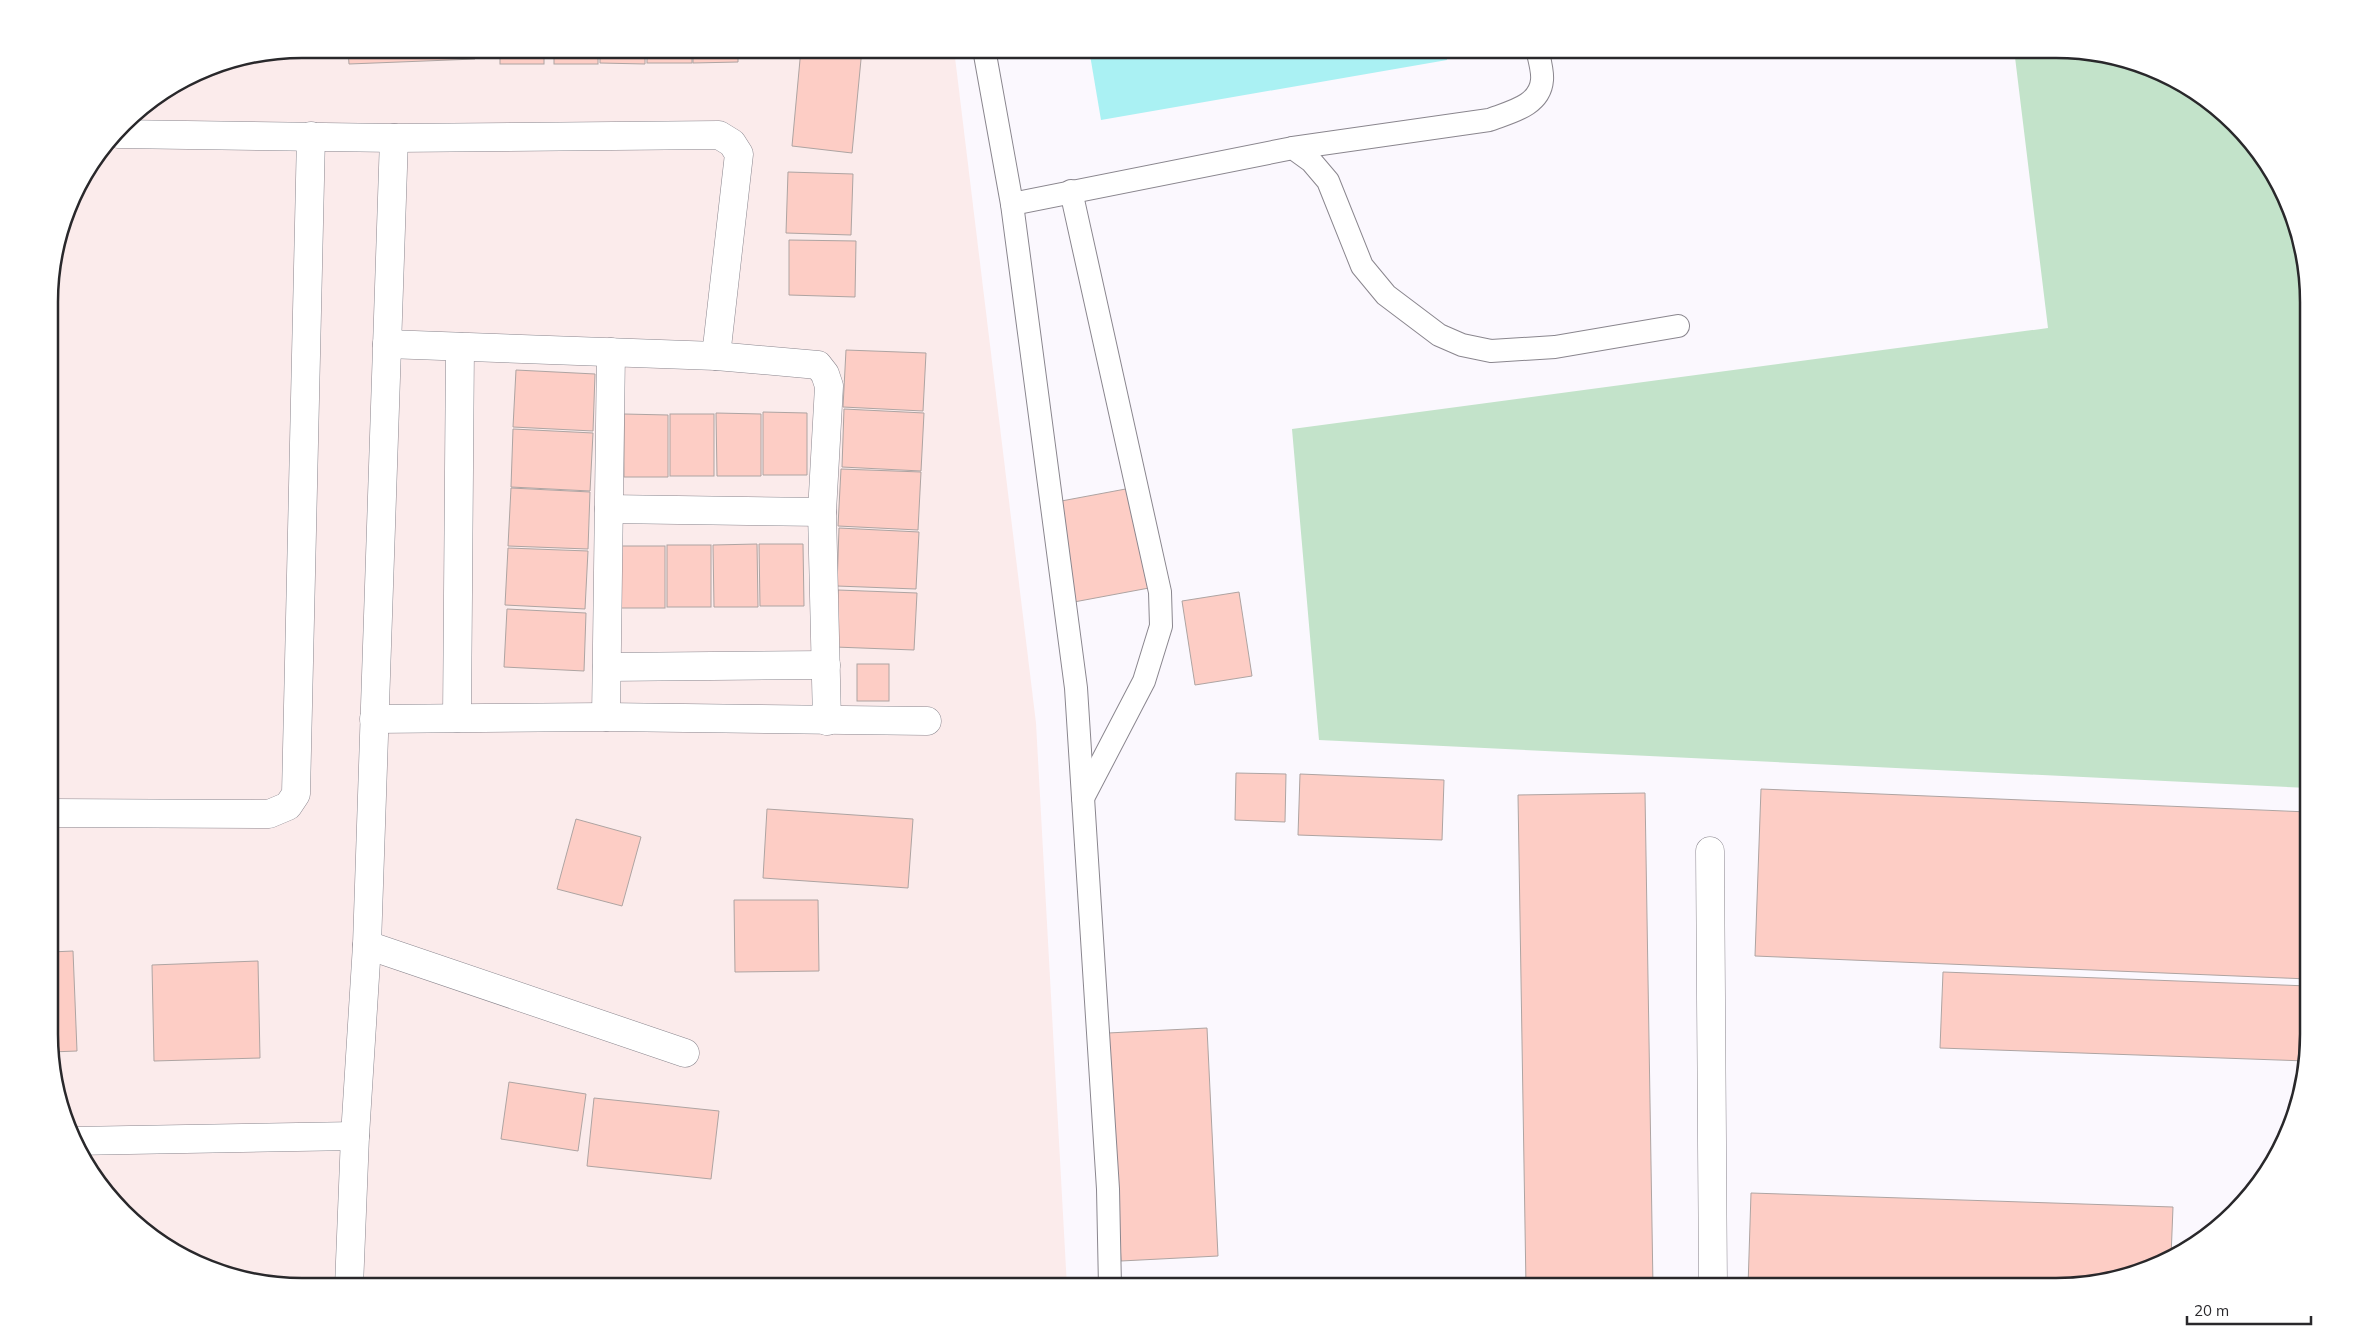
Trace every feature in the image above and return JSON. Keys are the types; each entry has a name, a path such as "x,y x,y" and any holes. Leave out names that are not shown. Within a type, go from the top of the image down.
{"street":[{"path":"124,134 394,138 719,135 732,143 739,154 716,356"},
{"path":"58,813 270,814 288,806 296,794 311,136"},
{"path":"349,1278 355,1136 367,945 394,138"},
{"path":"387,344 716,356 818,365 825,374 829,386 822,512 827,720"},
{"path":"457,718 460,347"},
{"path":"606,717 611,352"},
{"path":"609,510 822,512"},
{"path":"607,667 826,665"},
{"path":"374,719 606,717 927,721"},
{"path":"1710,851 1713,1278"},
{"path":"367,945 685,1053"},
{"path":"82,1141 355,1136"}],"lane":[{"path":"985,57 1012,204 1076,688 1108,1189 1110,1278"},
{"path":"1012,204 1293,148 1489,120 1517,110 1532,101 1542,80 1538,57"},
{"path":"1293,148 1311,161 1328,181 1362,266 1386,295 1439,335 1462,345 1492,350 1554,347 1678,326"},
{"path":"1072,191 1160,592 1161,617 1161,626 1144,681 1082,798"}],"shaded area":[{"path":"302,57 955,57 1036,723 1067,1278 286,1278 254,1274 223,1266 180,1246 153,1228 129,1207 108,1183 90,1156 70,1113 62,1082 58,1050 58,286 62,254 70,223 90,180 118,141 153,108 180,90 208,76 254,62"}],"green space":[{"path":"2015,57 2055,57 2103,62 2134,70 2177,90 2216,118 2249,153 2267,180 2287,223 2295,254 2300,302 2300,788 1319,740 1292,429 2048,328"}],"water":[{"path":"1090,57 1446,57 1447,60 1101,120"}],"building":[{"path":"349,57 475,57 475,59 349,64"},
{"path":"500,57 544,57 544,64 500,64"},
{"path":"554,57 598,57 598,64 554,64"},
{"path":"600,57 645,57 645,64 600,63"},
{"path":"647,57 692,57 692,63 647,63"},
{"path":"693,57 738,57 738,62 693,63"},
{"path":"800,57 861,57 852,153 792,146"},
{"path":"788,172 853,174 851,235 786,233"},
{"path":"789,240 856,241 855,297 789,295"},
{"path":"846,350 926,353 923,411 843,407"},
{"path":"516,370 595,374 593,431 513,427"},
{"path":"844,409 924,413 921,471 842,467"},
{"path":"763,412 807,413 807,475 763,475"},
{"path":"716,413 761,414 761,476 717,476"},
{"path":"624,414 668,415 668,477 624,477"},
{"path":"670,414 714,414 714,476 670,476"},
{"path":"513,429 593,433 590,491 511,487"},
{"path":"841,469 921,472 918,530 838,526"},
{"path":"511,488 590,492 588,549 508,546"},
{"path":"1131,488 1149,588 1074,602 1056,502"},
{"path":"839,528 919,532 916,589 837,586"},
{"path":"757,544 758,607 714,607 713,545"},
{"path":"759,544 803,544 804,606 760,606"},
{"path":"667,545 711,545 711,607 667,607"},
{"path":"620,546 665,546 665,608 620,608"},
{"path":"508,548 588,551 585,609 505,605"},
{"path":"838,590 917,593 914,650 835,647"},
{"path":"1239,592 1252,676 1195,685 1182,601"},
{"path":"507,609 586,613 584,671 504,667"},
{"path":"857,664 889,664 889,701 857,701"},
{"path":"1236,773 1286,774 1285,822 1235,820"},
{"path":"1300,774 1444,780 1442,840 1298,835"},
{"path":"1761,789 2300,812 2300,979 1755,956"},
{"path":"1645,793 1653,1278 1526,1278 1518,795"},
{"path":"767,809 913,819 908,888 763,878"},
{"path":"576,819 641,837 622,906 557,889"},
{"path":"734,900 818,900 819,971 735,972"},
{"path":"73,951 77,1051 58,1052 58,952"},
{"path":"258,961 260,1058 154,1061 152,965"},
{"path":"1943,972 2300,986 2300,1034 2298,1061 1940,1048"},
{"path":"1207,1028 1218,1256 1121,1261 1108,1033"},
{"path":"509,1082 586,1094 578,1151 501,1139"},
{"path":"594,1098 719,1111 711,1179 587,1166"},
{"path":"1751,1193 2173,1207 2171,1249 2134,1266 2103,1274 2071,1278 1748,1278"}]}
